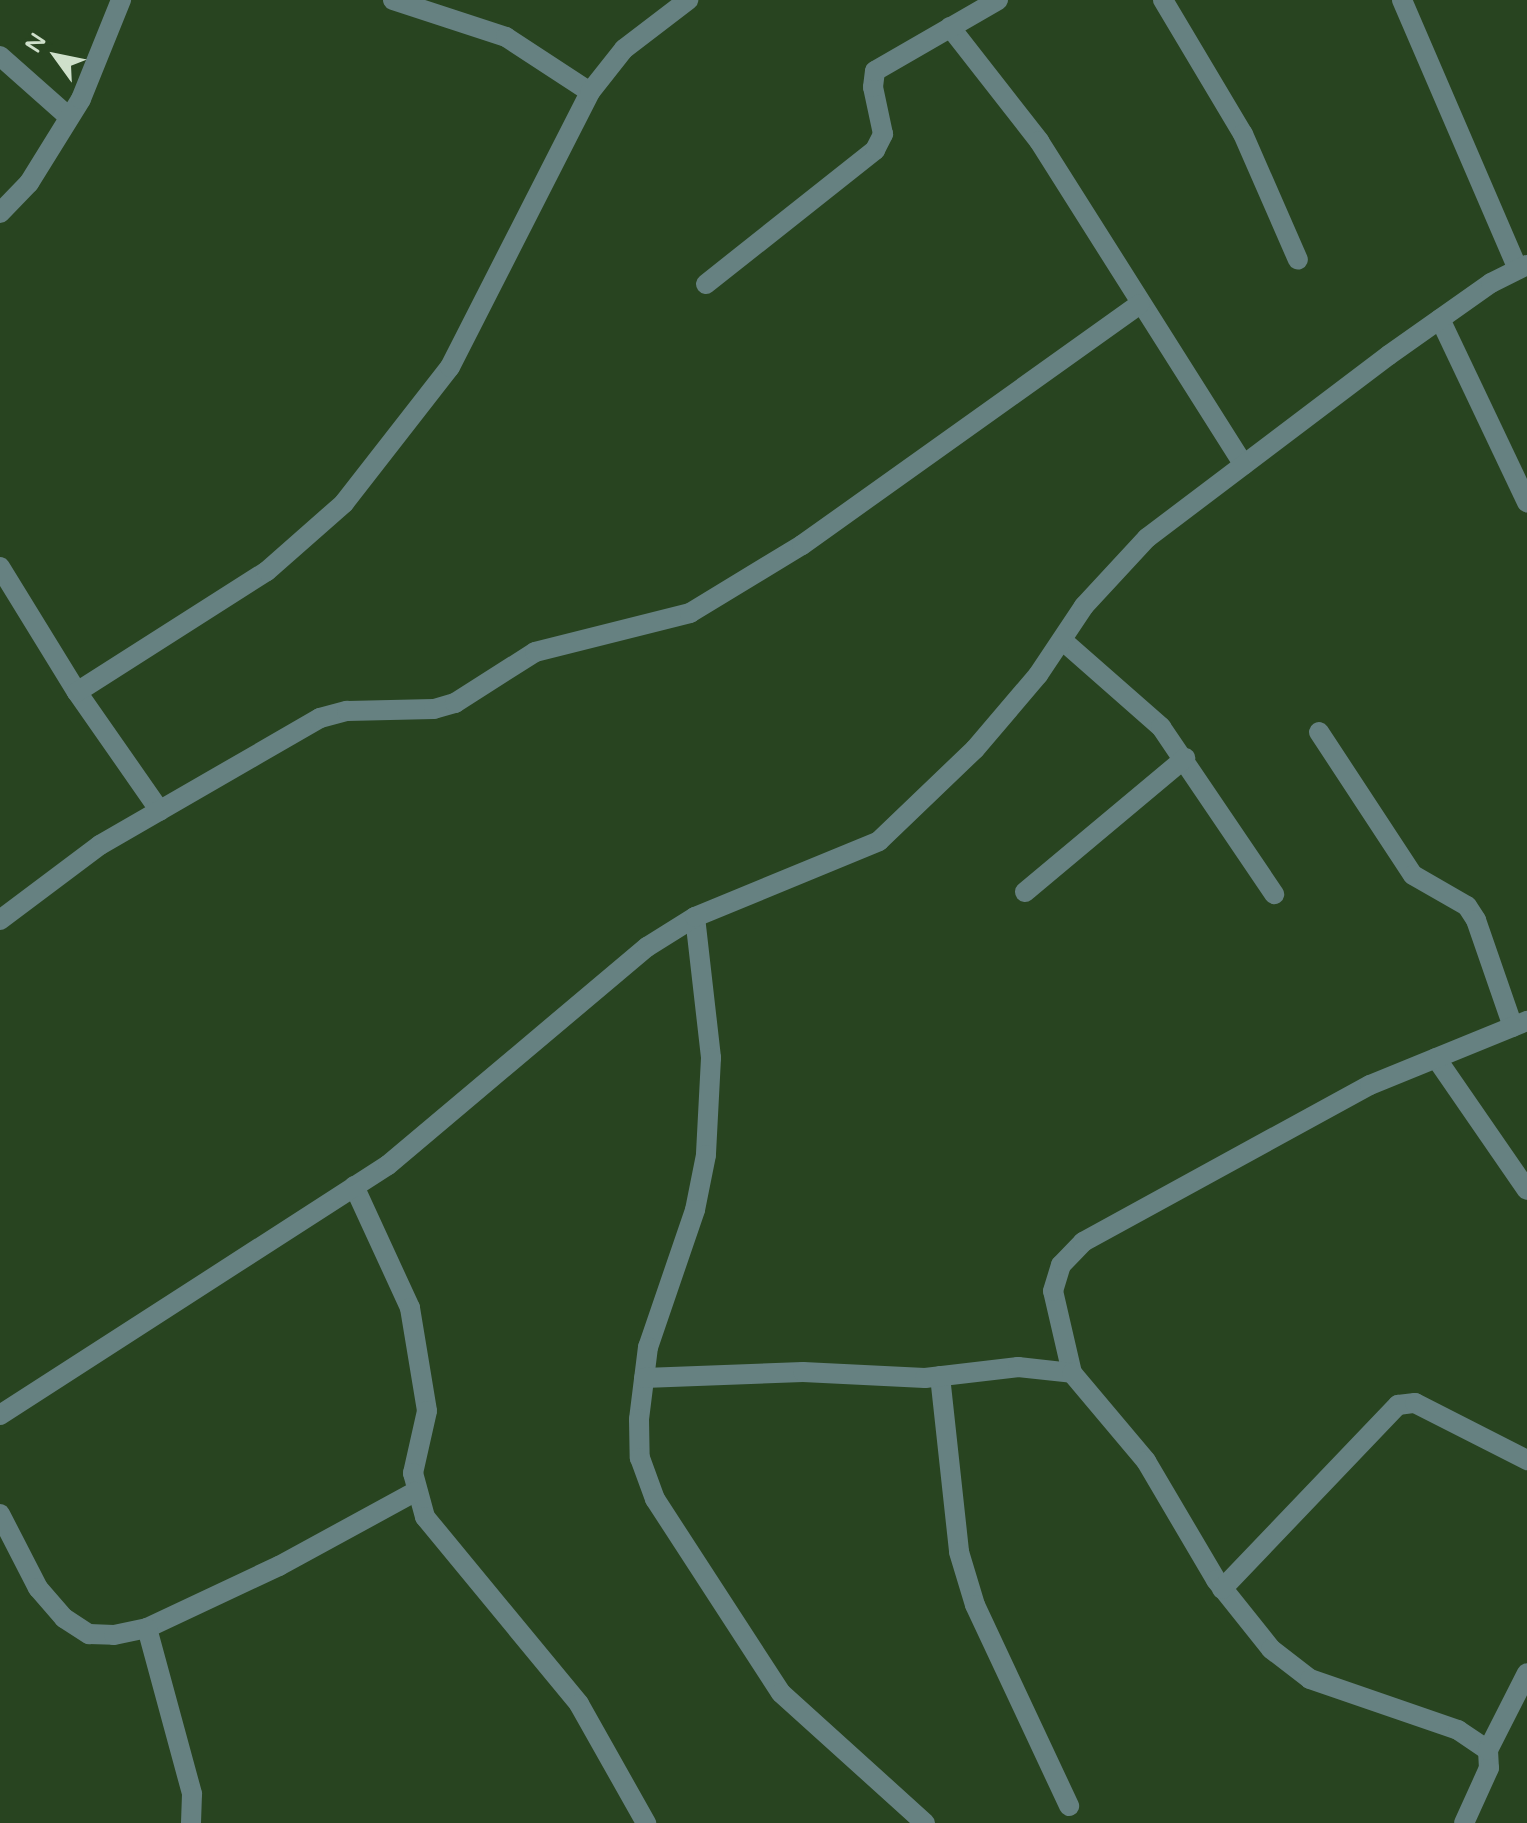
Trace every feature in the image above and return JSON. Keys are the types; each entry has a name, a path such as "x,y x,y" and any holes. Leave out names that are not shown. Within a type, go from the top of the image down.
{"street":[{"path":"0,213 29,183 69,117 121,0"},
{"path":"393,0 506,37 590,92"},
{"path":"77,692 267,571 344,503 450,367 590,92 663,6 688,0"},
{"path":"706,284 875,150 883,134 873,87 875,71 998,0"},
{"path":"1163,0 1243,134 1298,260"},
{"path":"0,1415 388,1165 507,1069 647,947 695,917 879,841 975,749 1126,558 1244,465 1440,319 1522,267 1402,0"},
{"path":"950,27 1039,141 1244,465"},
{"path":"0,56 69,117"},
{"path":"0,920 100,845 320,718 347,711 434,709 455,703 535,652 690,613 802,545 1140,304"},
{"path":"1440,319 1527,502"},
{"path":"0,567 77,692 160,811"},
{"path":"1062,640 1161,727 1185,758 1274,894"},
{"path":"1319,732 1413,875 1467,906 1476,920 1520,1024 1356,1092 1083,1242 1061,1265 1053,1291 1072,1373 1146,1461 1222,1589 1271,1649 1310,1679 1458,1730 1488,1750"},
{"path":"1025,892 1185,758"},
{"path":"695,917 711,1058 706,1155 695,1210 648,1347 640,1458 655,1499 749,1649 813,1727 925,1823"},
{"path":"1436,1058 1527,1190"},
{"path":"354,1186 410,1308 427,1411 413,1473 415,1492 425,1517 579,1704 646,1823"},
{"path":"644,1378 803,1372 940,1376 1018,1367 1072,1373"},
{"path":"940,1376 959,1552 975,1605 1069,1806"},
{"path":"1222,1589 1398,1405 1415,1403 1527,1460"},
{"path":"0,1514 38,1588 64,1618 89,1634 147,1628 279,1566 415,1492"},
{"path":"147,1628 192,1794 191,1823"},
{"path":"1464,1823 1489,1768 1488,1750 1527,1673"}]}
